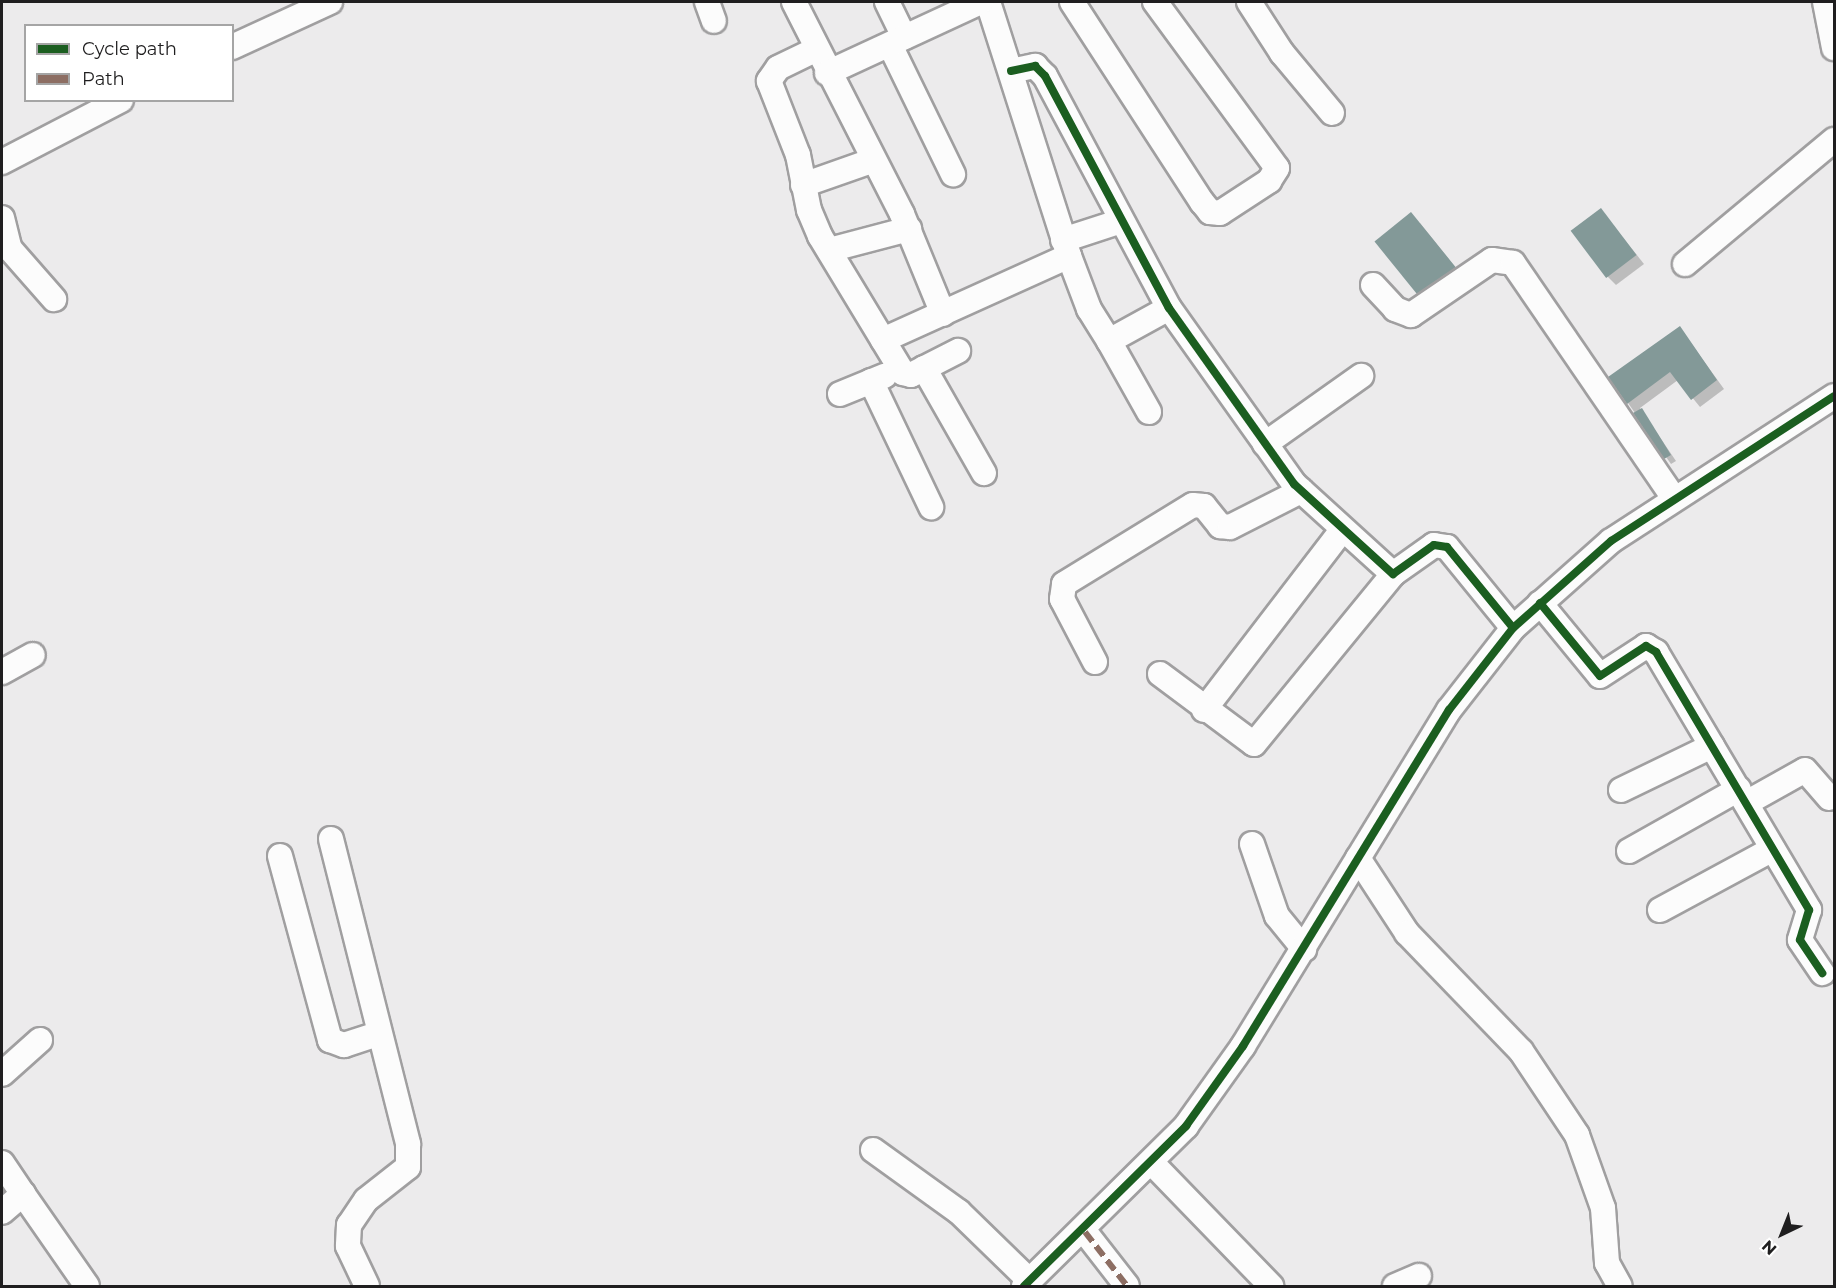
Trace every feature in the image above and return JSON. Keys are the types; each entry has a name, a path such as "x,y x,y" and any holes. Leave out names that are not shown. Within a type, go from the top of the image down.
{"street":[{"path":"234,46 330,2"},
{"path":"794,2 815,50 909,229 942,314"},
{"path":"887,2 897,41 953,174"},
{"path":"827,73 981,2"},
{"path":"988,2 1066,248 1089,309 1149,412"},
{"path":"1072,2 1202,202 1210,212 1220,213 1269,181 1277,168 1155,2"},
{"path":"1248,2 1281,53 1332,113"},
{"path":"1829,4 1834,48"},
{"path":"815,50 778,68 769,81 798,155 803,185 829,250 900,369 911,375 958,351"},
{"path":"1011,71 1039,69 1169,308 1265,444 1301,491 1342,530 1393,573"},
{"path":"2,162 117,102"},
{"path":"1685,264 1834,140"},
{"path":"803,185 874,160"},
{"path":"2,218 10,249 54,299"},
{"path":"883,340 942,314 1121,221"},
{"path":"829,250 909,229"},
{"path":"1373,285 1395,309 1411,315 1492,260 1513,263 1673,497"},
{"path":"1109,341 1169,308"},
{"path":"924,368 984,472"},
{"path":"840,394 900,369"},
{"path":"1265,444 1361,376"},
{"path":"870,381 931,507"},
{"path":"873,1150 966,1218 1027,1284 1085,1232 1186,1126 1243,1046 1449,710 1513,628 1540,603 1673,497 1834,396"},
{"path":"1095,662 1062,599 1064,584 1193,505 1204,506 1220,526 1230,527 1301,491"},
{"path":"1204,710 1342,530"},
{"path":"1160,674 1249,744 1259,742 1393,573 1443,545 1513,628"},
{"path":"1540,603 1600,676 1646,646 1656,652 1809,910 1800,940 1822,973"},
{"path":"2,672 33,655"},
{"path":"1621,790 1712,746"},
{"path":"1629,851 1743,796 1805,770 1829,798"},
{"path":"331,839 409,1158 408,1167 366,1200 349,1225 348,1246 367,1287"},
{"path":"1252,844 1277,916 1304,949"},
{"path":"1660,910 1773,849"},
{"path":"280,856 330,1040 344,1045 377,1034"},
{"path":"1358,858 1407,933 1521,1051 1577,1134 1604,1208 1607,1263 1620,1287"},
{"path":"2,1074 40,1040"},
{"path":"1151,1161 1271,1287"},
{"path":"2,1163 87,1287"},
{"path":"2,1212 23,1194"},
{"path":"1085,1232 1127,1287"},
{"path":"1395,1287 1419,1276"}],"building":[{"path":"1601,208 1637,255 1606,278 1571,231"},
{"path":"1411,212 1456,267 1419,297 1374,242"},
{"path":"1680,326 1717,380 1691,400 1670,372 1627,404 1608,377"},
{"path":"1642,408 1671,455 1664,459 1633,413"}],"marked path":[{"path":"1085,1232 1127,1286"}],"cycle path":[{"path":"1011,71 1035,66 1045,76 1169,308 1294,484 1393,574 1434,545 1447,547 1513,628"},
{"path":"1024,1286 1186,1126 1243,1046 1449,710 1513,628 1611,541 1834,396"},
{"path":"1540,603 1600,676 1646,646 1656,652 1809,910 1800,940 1822,973"}]}
